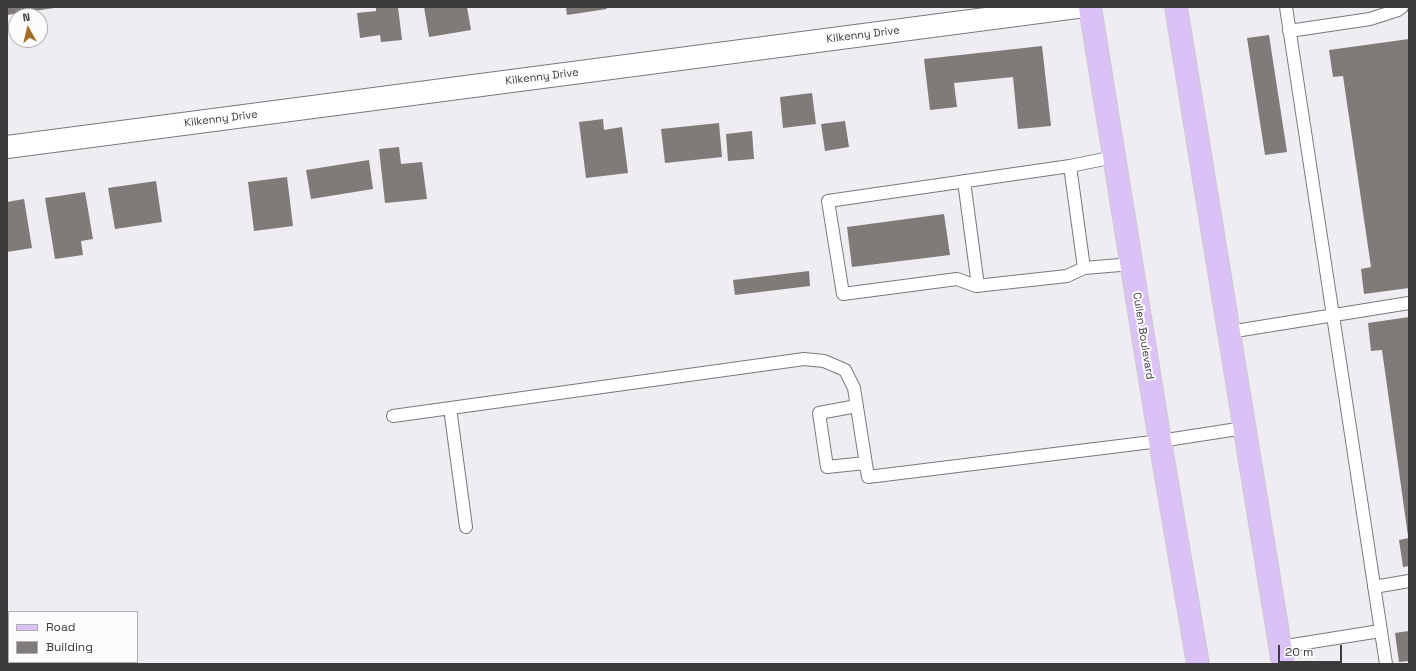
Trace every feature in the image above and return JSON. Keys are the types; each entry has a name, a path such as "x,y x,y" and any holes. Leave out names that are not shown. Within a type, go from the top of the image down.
{"main road":[{"name":"Cullen Boulevard","path":"1090,7 1160,441 1198,664"},
{"path":"1176,7 1282,655"}],"street":[{"name":"Kilkenny Drive","path":"7,147 1077,7"}],"lane":[{"path":"1286,7 1386,664"},
{"path":"1289,31 1370,19 1398,10 1402,7"},
{"path":"1114,157 1070,166 828,202 843,294 957,279 978,286 1067,276 1084,268 1132,264"},
{"path":"1070,166 1084,268"},
{"path":"964,181 978,286"},
{"path":"1229,332 1409,303"},
{"path":"393,416 804,360 824,361 845,370 854,388 868,477 1160,441 1244,428"},
{"path":"857,406 819,412 827,467 865,463"},
{"path":"450,408 466,527"},
{"path":"1374,587 1409,581"},
{"path":"1282,655 1380,631"}],"building":[{"path":"7,7 54,7 48,9 8,8 7,15"},
{"path":"376,7 398,7 402,40 381,42 380,35 360,38 357,13 376,11"},
{"path":"424,7 467,7 471,30 429,37"},
{"path":"566,7 606,7 607,9 567,15"},
{"path":"1269,35 1287,152 1265,155 1247,38"},
{"path":"1409,39 1409,288 1364,294 1361,269 1371,267 1343,76 1333,77 1329,50"},
{"path":"1042,46 1051,126 1018,129 1013,77 954,83 957,107 930,110 924,59"},
{"path":"812,93 816,124 783,128 780,97"},
{"path":"603,119 604,130 622,127 628,173 586,178 579,122"},
{"path":"845,121 849,147 825,151 821,124"},
{"path":"719,123 722,157 665,163 661,129"},
{"path":"752,131 754,159 728,161 726,134"},
{"path":"399,147 401,164 422,162 427,199 385,203 379,149"},
{"path":"369,160 373,189 311,199 306,170"},
{"path":"287,177 293,226 254,231 248,182"},
{"path":"156,181 162,222 115,229 108,188"},
{"path":"85,192 93,239 81,241 83,255 55,259 45,198"},
{"path":"24,199 32,248 7,252 7,202"},
{"path":"944,214 950,255 852,267 847,227"},
{"path":"809,271 810,286 735,295 733,280"},
{"path":"1409,317 1408,536 1382,350 1371,351 1368,323"},
{"path":"1409,538 1409,566 1403,567 1399,540"},
{"path":"1409,631 1409,661 1399,662 1395,633"}]}
